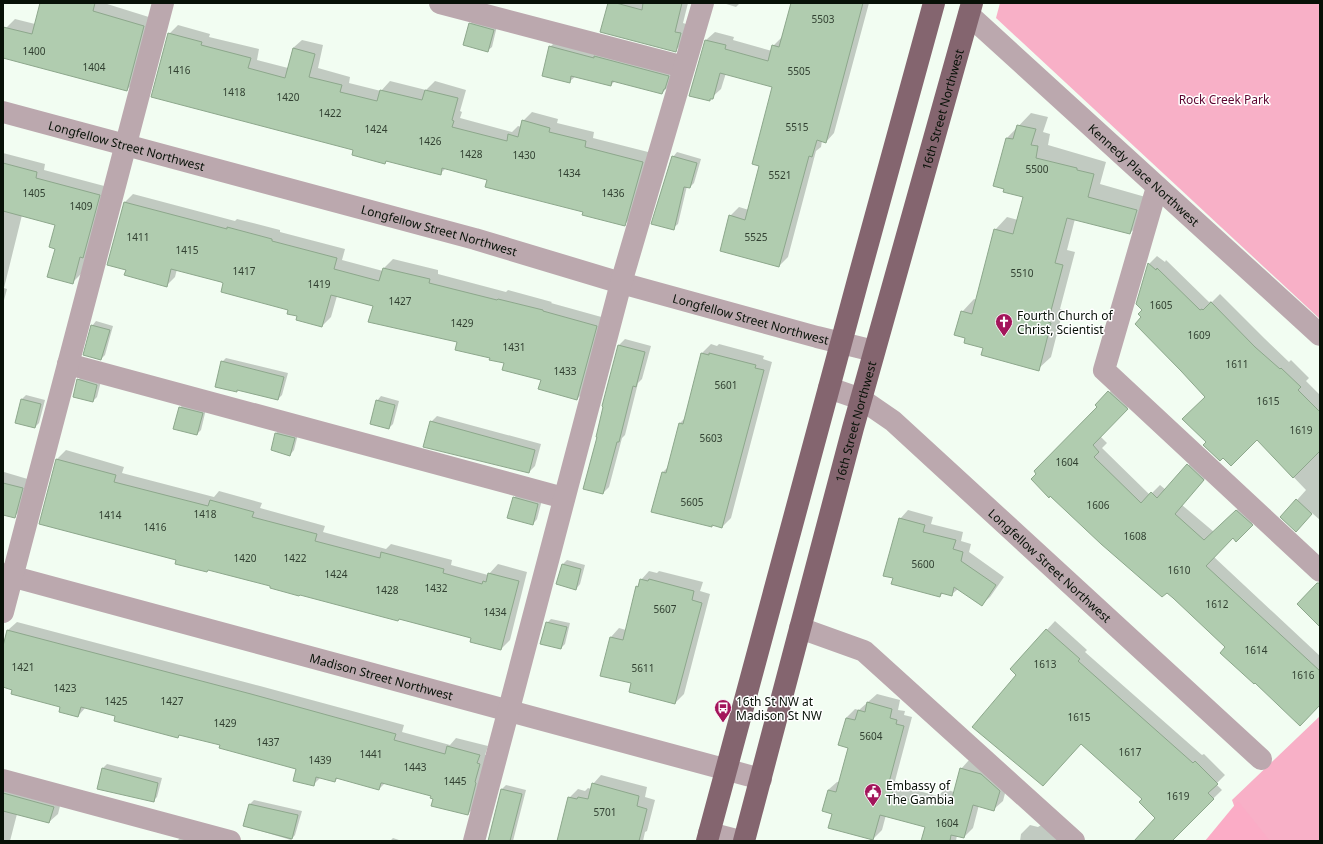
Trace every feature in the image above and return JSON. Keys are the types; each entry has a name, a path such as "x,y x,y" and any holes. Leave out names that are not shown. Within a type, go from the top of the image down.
{"main road":[{"path":"708,837 934,3"},
{"name":"16th Street Northwest","path":"744,841 874,351 970,9"}],"street":[{"path":"3,612 8,575 68,364 163,3"},
{"path":"440,3 684,67"},
{"path":"474,841 621,283 703,3"},
{"name":"Kennedy Place Northwest","path":"970,9 1157,187 1320,335"},
{"name":"Longfellow Street Northwest","path":"3,112 475,239 621,283 874,351"},
{"path":"1157,187 1104,370 1320,571"},
{"path":"68,364 564,498"},
{"name":"Longfellow Street Northwest","path":"829,388 862,399 893,421 1261,759"},
{"name":"Madison Street Northwest","path":"8,575 761,779"},
{"path":"800,628 864,651 1074,841"},
{"path":"3,780 230,841"},
{"path":"708,837 740,841"}],"green space":[{"name":"Rock Creek Park","path":"1000,3 1320,3 1320,319 996,18"},
{"path":"1320,716 1320,841 1247,841 1232,800"}],"shaded area":[{"path":"1238,801 1270,841 1205,841"}],"building":[{"path":"40,3 95,3 93,11 144,26 127,91 3,58 3,27 32,34"},
{"path":"608,3 616,3 642,10 643,3 682,3 675,32 681,33 676,52 600,32"},
{"path":"791,3 863,3 826,143 817,140 812,157 809,156 779,267 720,251 729,215 745,220 759,166 752,164 772,87 720,73 713,99 710,99 710,101 689,96 705,40 726,45 725,49 768,61 772,45 779,47"},
{"path":"469,23 494,30 488,52 463,45"},
{"path":"168,33 202,42 201,45 251,58 248,68 285,78 293,48 315,54 309,77 342,85 340,92 377,101 380,90 422,100 425,90 458,98 452,120 454,121 452,127 507,141 508,134 518,137 522,120 550,128 549,132 586,141 585,147 643,162 625,226 582,215 583,212 485,187 487,180 442,168 441,175 386,161 385,164 352,155 353,150 151,97"},
{"path":"549,46 594,58 594,56 669,76 665,89 662,94 612,81 611,86 571,76 570,83 542,76"},
{"path":"1017,125 1036,129 1031,145 1038,146 1036,158 1077,168 1077,170 1094,174 1088,197 1137,210 1130,234 1067,218 1055,263 1063,265 1048,322 1051,323 1039,371 981,355 983,348 964,343 965,338 954,335 961,311 972,314 994,229 1013,234 1023,197 1003,192 1004,189 993,186 1006,138 1013,139"},
{"path":"672,156 697,163 690,188 684,187 674,230 651,224"},
{"path":"3,163 37,172 36,178 100,195 83,258 80,257 73,284 47,277 55,249 49,247 55,225 3,211"},
{"path":"124,202 227,229 227,227 272,239 272,241 337,258 334,269 379,281 383,268 430,279 429,283 543,310 597,326 577,400 538,389 541,380 502,370 504,363 489,360 490,358 455,350 457,342 368,322 373,306 331,295 322,327 296,320 297,316 287,314 288,310 221,292 223,283 221,282 171,269 167,287 124,275 126,270 107,265"},
{"path":"1148,263 1156,270 1157,268 1200,310 1203,310 1211,302 1255,347 1280,369 1281,368 1301,387 1298,390 1320,412 1320,451 1293,478 1257,440 1231,466 1223,458 1220,461 1203,445 1206,442 1182,419 1205,397 1135,324 1141,317 1138,314 1142,310 1136,304"},
{"path":"91,325 110,330 101,360 83,355"},
{"path":"618,345 645,352 636,387 633,386 619,442 617,442 603,494 583,489 597,437 602,406"},
{"path":"701,353 709,355 709,353 756,365 755,368 764,370 722,528 712,525 712,527 651,512 662,472 666,473 679,423 683,424"},
{"path":"221,361 284,377 278,400 237,390 237,392 215,387"},
{"path":"77,379 97,385 93,402 73,397"},
{"path":"1108,391 1128,409 1093,445 1099,452 1094,457 1141,503 1151,492 1157,498 1187,464 1204,480 1175,514 1204,540 1236,510 1253,525 1236,542 1233,538 1206,566 1320,671 1320,705 1300,726 1255,683 1254,684 1220,653 1225,647 1173,598 1167,593 1162,597 1101,544 1050,496 1049,498 1031,479 1036,474 1034,471 1097,407 1095,405"},
{"path":"21,399 41,404 35,428 15,423"},
{"path":"376,400 395,405 389,429 370,424"},
{"path":"179,407 203,413 197,435 173,429"},
{"path":"430,421 535,450 529,473 423,447"},
{"path":"275,433 295,438 290,456 271,450"},
{"path":"56,459 116,475 114,482 208,506 210,500 254,512 252,517 317,534 315,541 380,558 381,552 444,569 443,573 482,584 483,581 486,582 488,573 519,581 501,650 470,642 471,638 399,619 398,621 300,595 299,596 270,588 270,586 208,570 207,572 175,564 176,560 39,524"},
{"path":"3,483 23,488 15,518 3,515"},
{"path":"513,497 538,504 533,525 507,518"},
{"path":"1296,499 1312,514 1296,532 1280,517"},
{"path":"899,518 925,525 923,532 956,540 953,549 963,552 961,561 996,585 982,606 954,587 952,596 941,593 940,597 891,584 893,578 883,576"},
{"path":"562,564 581,569 576,590 556,584"},
{"path":"640,579 648,581 649,579 694,591 692,600 702,603 675,704 629,692 631,683 600,676 610,637 623,640 636,586 638,587"},
{"path":"1317,583 1320,583 1320,627 1297,604"},
{"path":"546,622 567,627 561,649 540,644"},
{"path":"1046,629 1080,659 1078,661 1193,763 1195,761 1218,784 1208,793 1214,799 1172,841 1134,841 1155,818 1139,802 1142,799 1081,744 1043,786 972,727 1016,675 1010,669"},
{"path":"7,630 396,734 394,740 445,754 447,746 480,755 477,763 480,764 468,815 431,806 433,799 430,798 431,796 382,783 379,790 336,778 335,782 316,777 314,786 293,781 296,769 219,748 220,745 179,735 178,738 114,721 115,716 81,707 78,717 59,712 60,707 11,694 12,690 3,687 3,646"},
{"path":"867,702 892,709 890,718 897,720 896,724 904,726 887,790 893,791 892,795 931,805 935,797 951,802 960,768 981,774 1000,791 994,811 973,805 964,838 951,835 950,841 921,841 925,827 880,815 873,840 828,828 832,814 822,811 828,790 836,792 848,748 838,745 846,718 855,720 858,710 865,712"},
{"path":"102,768 158,783 154,802 97,789"},
{"path":"592,783 639,796 637,806 647,809 639,841 557,841 568,797 588,799"},
{"path":"501,789 522,794 510,841 488,841"},
{"path":"3,793 54,807 49,823 3,811"},
{"path":"249,804 298,815 292,839 243,826"}],"place":[{"name":"Fourth Church of Christ, Scientist","path":"1004,337"},
{"name":"16th St NW at Madison St NW","path":"723,723"},
{"name":"Embassy of The Gambia","path":"873,807"}]}
